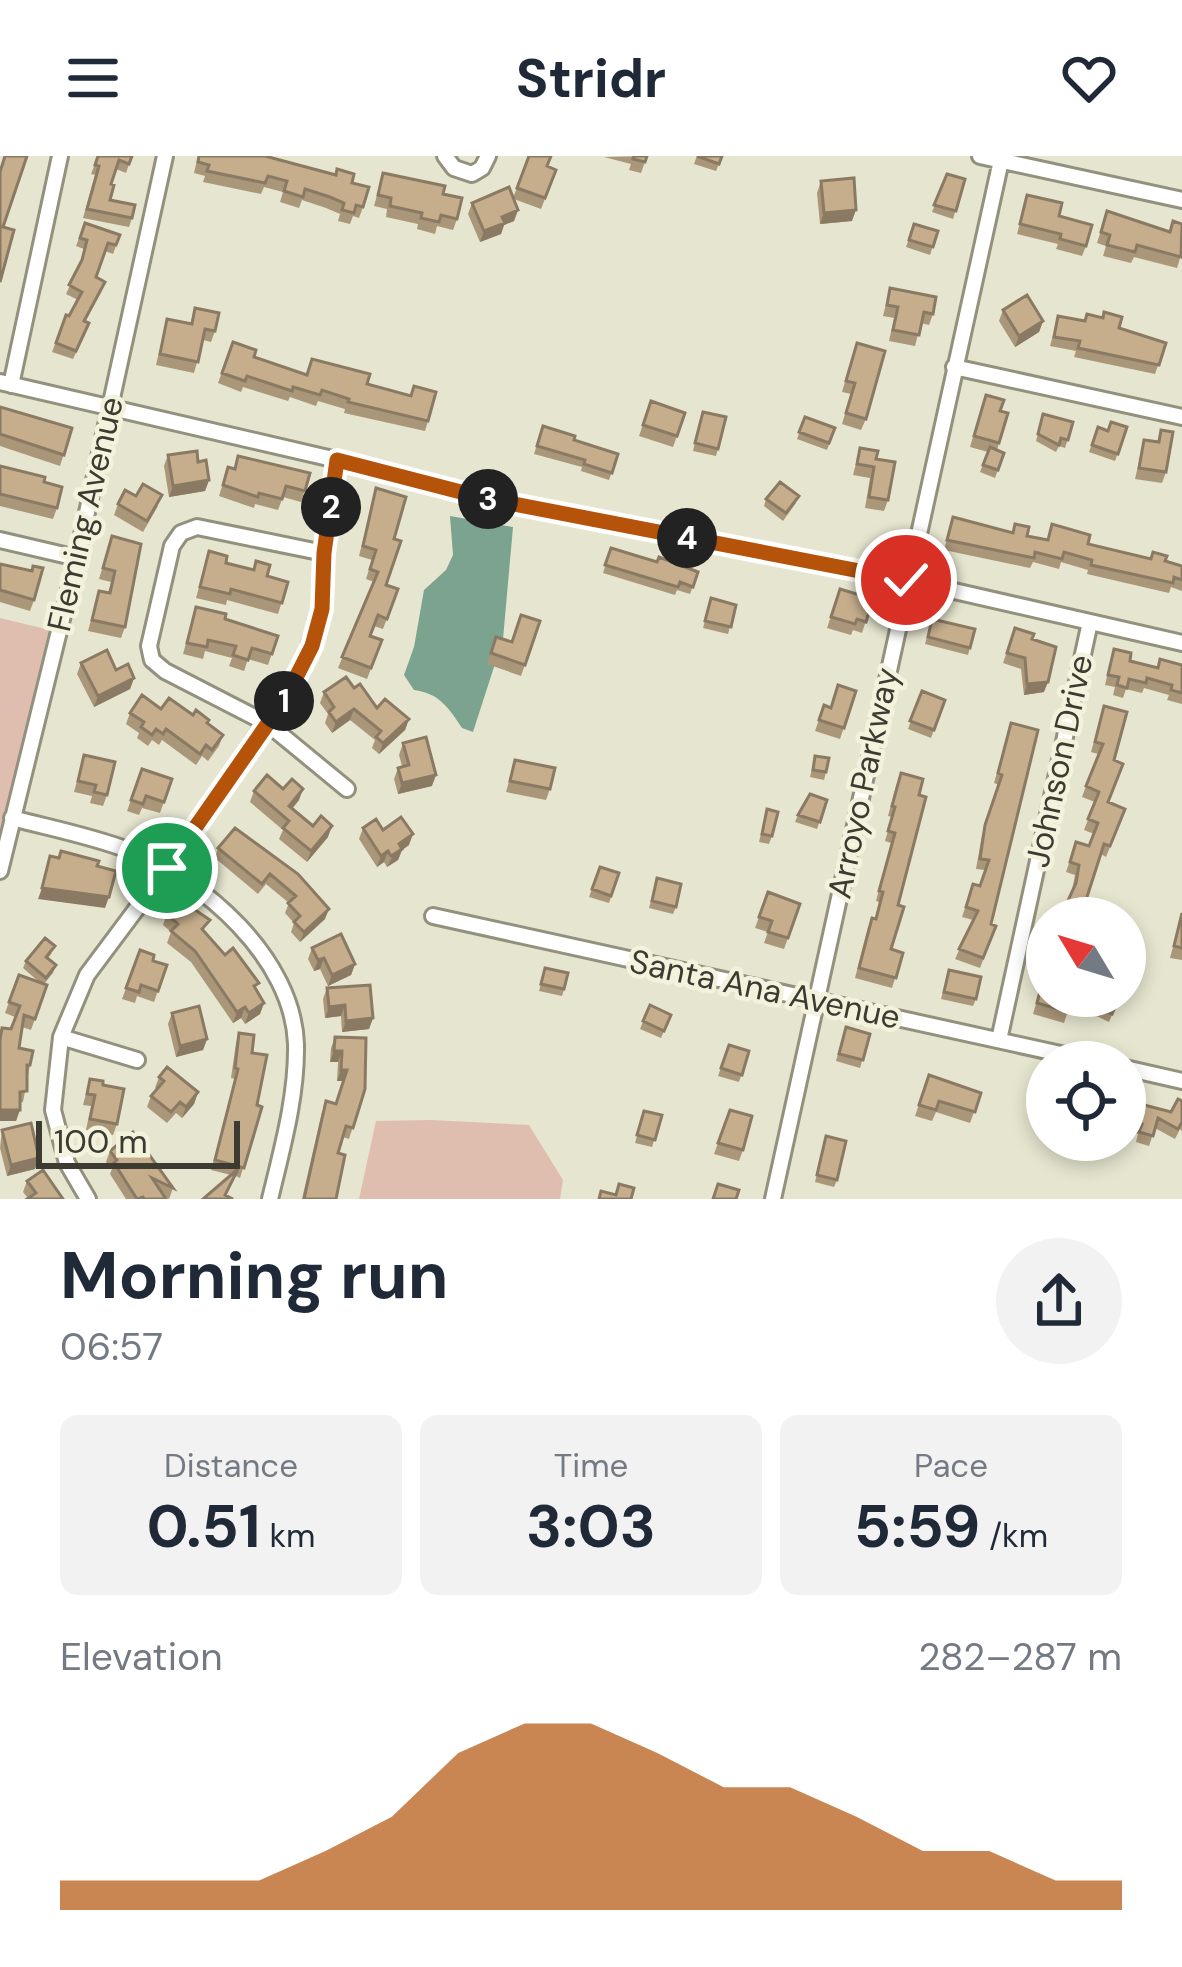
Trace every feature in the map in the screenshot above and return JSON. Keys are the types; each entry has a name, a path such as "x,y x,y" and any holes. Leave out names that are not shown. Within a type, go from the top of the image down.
{"street":[{"path":"60,156 5,384 488,499 906,580 1182,643"},
{"name":"Fleming Avenue","path":"0,872 77,557 165,156"},
{"path":"446,156 454,168 472,173 482,168 488,156"},
{"path":"980,156 1182,200"},
{"name":"Arroyo Parkway","path":"773,1199 1001,158"},
{"path":"954,367 1182,417"},
{"path":"88,1199 67,1163 53,1110 61,1037 87,975 268,724 312,646 322,609 324,553 337,460"},
{"path":"324,553 197,526 181,533 172,546 149,646 152,660 165,671 268,724 347,789"},
{"path":"0,540 77,557"},
{"name":"Johnson Drive","path":"998,1040 1090,622"},
{"path":"12,818 126,849 167,868 248,934 268,958 286,999 296,1040 293,1084 270,1199"},
{"name":"Santa Ana Avenue","path":"433,916 1026,1046"},
{"path":"61,1037 136,1060"},
{"path":"1146,1073 1182,1081"}],"shaded area":[{"path":"450,516 513,527 503,639 473,732 462,728 437,698 414,690 404,675 424,590 446,570 453,555"},
{"path":"0,618 58,632 0,872"},
{"path":"376,1121 529,1125 563,1180 560,1199 359,1199"}],"building":[{"path":"5,156 27,156 3,227 14,230 0,282 0,172"},
{"path":"98,156 132,156 129,164 119,160 110,200 135,205 132,218 87,209"},
{"path":"199,156 265,156 336,175 337,169 354,174 352,183 369,187 363,207 356,205 354,213 342,210 344,203 305,189 303,197 284,191 287,181 268,176 265,183 207,171 209,165 198,162"},
{"path":"529,156 551,156 547,166 556,170 545,198 517,188"},
{"path":"697,156 722,156 719,164"},
{"path":"383,173 445,186 443,194 462,198 457,219 441,215 439,222 390,206 391,198 378,195"},
{"path":"947,174 965,179 956,211 934,205"},
{"path":"854,178 856,210 824,213 821,181"},
{"path":"509,187 518,210 502,217 505,223 484,231 472,203"},
{"path":"1027,195 1062,203 1059,216 1092,225 1086,246 1020,224"},
{"path":"1107,211 1170,232 1173,221 1182,224 1181,257 1137,245 1135,252 1107,245 1110,235 1101,232"},
{"path":"85,223 120,235 116,245 108,243 96,277 105,282 84,321 89,323 76,351 56,343 66,315 82,292 69,285 82,260 87,240 80,238"},
{"path":"914,224 938,231 933,247 909,240"},
{"path":"890,288 936,297 933,314 924,312 919,335 893,330 898,307 887,305"},
{"path":"1027,295 1043,321 1019,336 1003,310"},
{"path":"195,308 219,313 215,331 205,329 198,362 160,354 167,319 192,324"},
{"path":"1104,312 1122,317 1119,328 1166,343 1159,365 1078,348 1080,341 1054,337 1058,316 1085,321 1087,314 1103,318"},
{"path":"233,342 256,350 254,357 307,375 312,359 370,374 367,384 411,396 414,386 436,392 428,421 348,402 322,390 320,395 293,387 292,391 222,373"},
{"path":"857,343 885,351 866,419 846,413 855,383 846,381"},
{"path":"986,395 1004,400 1000,411 1008,413 999,443 974,436"},
{"path":"651,401 685,413 677,436 643,425"},
{"path":"0,407 72,428 64,455 0,434"},
{"path":"703,412 726,417 718,449 695,443"},
{"path":"1043,414 1073,422 1068,440 1061,438 1059,445 1038,434"},
{"path":"805,417 835,428 829,443 799,432"},
{"path":"1111,422 1127,427 1118,454 1092,445 1098,427 1108,431"},
{"path":"543,426 618,454 612,473 537,446"},
{"path":"1161,430 1173,432 1166,472 1139,468 1144,440 1159,442"},
{"path":"990,447 1004,453 998,470 983,465"},
{"path":"860,448 878,451 876,459 895,462 888,500 869,497 874,467 857,464"},
{"path":"197,451 198,462 206,460 209,480 173,486 168,455"},
{"path":"238,456 310,473 305,491 286,486 282,499 223,485 228,467 235,469"},
{"path":"0,466 45,477 44,482 62,487 57,508 0,494"},
{"path":"780,482 799,496 786,513 766,499"},
{"path":"143,484 162,495 147,521 118,504 125,490 136,496"},
{"path":"376,488 406,497 394,539 401,541 386,585 398,589 387,619 378,615 370,636 382,640 371,668 342,657 378,572 370,569 376,550 363,546"},
{"path":"953,517 1013,533 1015,524 1029,527 1027,536 1048,540 1052,524 1090,535 1088,544 1151,559 1153,552 1167,556 1165,561 1182,566 1182,580 1174,577 1173,583 1091,565 1092,560 1064,552 1062,559 1035,552 1034,558 947,540"},
{"path":"112,536 141,544 125,627 92,620 99,591 110,593 115,571 103,568"},
{"path":"611,548 657,562 659,557 698,572 693,587 680,582 678,587 605,565"},
{"path":"209,551 227,556 226,563 254,570 256,561 270,565 267,576 288,582 282,603 231,589 230,594 200,587"},
{"path":"0,564 32,571 33,566 43,568 34,600 0,590"},
{"path":"840,589 873,599 866,622 831,617"},
{"path":"711,598 736,605 731,627 705,621"},
{"path":"196,607 278,636 272,654 252,648 248,660 233,655 236,646 208,640 207,647 187,643"},
{"path":"521,615 540,621 525,665 491,653 496,637 512,642"},
{"path":"932,619 975,629 970,648 928,637"},
{"path":"1015,628 1056,647 1048,682 1027,684 1025,658 1007,653"},
{"path":"1114,649 1131,653 1130,661 1158,668 1160,659 1182,665 1182,693 1147,678 1146,683 1129,679 1127,688 1117,685 1119,677 1108,675"},
{"path":"107,650 116,670 128,664 134,678 98,696 81,663"},
{"path":"346,677 354,688 360,684 377,708 385,699 409,719 383,743 376,737 381,731 354,709 336,722 329,712 334,707 324,692"},
{"path":"838,685 856,691 844,728 819,720 824,705 831,708"},
{"path":"922,691 945,700 934,730 910,721"},
{"path":"142,695 161,709 169,698 193,715 196,710 223,735 212,750 206,745 200,754 166,729 163,734 156,729 152,735 130,713"},
{"path":"1104,706 1127,712 1114,760 1123,764 1108,802 1125,809 1110,846 1104,844 1087,897 1070,897 1079,865 1070,862 1076,842 1089,846 1098,823 1088,819 1099,792 1086,786 1103,744 1095,742"},
{"path":"1011,723 1038,730 991,924 996,926 983,958 959,949 978,911 966,907 973,884 980,886 989,860 980,859 985,825 1002,775 998,773"},
{"path":"426,737 436,775 402,783 398,768 409,765 403,743"},
{"path":"84,755 115,762 107,795 94,792 96,785 78,781"},
{"path":"815,756 829,758 826,772 813,770"},
{"path":"515,760 555,768 550,789 510,781"},
{"path":"142,769 172,779 164,802 146,796 143,804 131,800"},
{"path":"901,773 923,779 919,795 926,797 898,905 904,907 891,949 903,953 896,978 859,968 883,892 879,891 895,833 888,831"},
{"path":"267,775 283,789 292,779 303,789 289,806 313,826 321,816 332,826 311,851 283,828 289,821 254,791"},
{"path":"810,794 827,800 820,822 798,815"},
{"path":"767,809 778,812 772,836 762,834"},
{"path":"401,817 413,834 399,844 402,849 381,856 363,828 376,819 383,830"},
{"path":"235,828 298,874 329,909 304,932 294,922 300,916 288,903 296,896 270,874 262,884 218,848"},
{"path":"61,851 116,871 109,897 42,888 50,856 59,858"},
{"path":"600,867 619,873 611,896 592,889"},
{"path":"657,878 681,884 676,907 652,901"},
{"path":"768,892 800,904 788,938 768,932 772,921 759,917"},
{"path":"179,899 210,920 202,929 225,955 233,948 259,983 254,986 264,1003 249,1013 245,1007 237,1012 195,951 171,931 178,924 167,914"},
{"path":"1182,913 1182,948 1174,946"},
{"path":"341,934 355,964 332,975 324,958 318,960 312,948"},
{"path":"45,938 55,946 46,957 56,965 46,978 26,961"},
{"path":"140,950 167,965 158,991 141,985 139,992 126,988"},
{"path":"545,968 568,973 564,989 541,984"},
{"path":"949,970 981,977 976,999 944,992"},
{"path":"19,975 47,985 35,1019 24,1015 19,1048 33,1051 27,1065 27,1091 20,1092 20,1110 0,1110 0,1040 2,1028 11,1029 20,1006 9,1002"},
{"path":"370,985 373,1018 346,1021 345,1005 329,1007 327,988"},
{"path":"650,1005 671,1015 664,1031 643,1021"},
{"path":"199,1006 207,1039 180,1046 172,1013"},
{"path":"846,1027 870,1034 863,1060 839,1054"},
{"path":"239,1033 254,1035 252,1053 267,1055 257,1105 262,1107 244,1168 215,1160 238,1069"},
{"path":"335,1037 366,1038 365,1089 353,1128 346,1126 338,1153 345,1155 336,1199 304,1199 326,1101 336,1104 347,1070 341,1070 342,1051 334,1051"},
{"path":"729,1045 749,1051 742,1075 721,1068"},
{"path":"167,1067 198,1092 186,1107 180,1102 171,1112 151,1096 164,1081 159,1077"},
{"path":"929,1075 981,1093 975,1112 939,1101 936,1110 919,1105"},
{"path":"90,1079 124,1089 117,1124 90,1119 95,1095 87,1094"},
{"path":"1178,1099 1182,1101 1178,1129 1158,1118 1153,1136 1146,1134 1146,1105 1171,1112"},
{"path":"730,1110 752,1116 743,1150 718,1143"},
{"path":"644,1111 662,1115 655,1140 637,1135"},
{"path":"31,1123 39,1158 11,1165 2,1130"},
{"path":"133,1132 173,1188 152,1178 166,1199 137,1199 114,1163 117,1160 110,1151"},
{"path":"826,1136 846,1141 837,1180 817,1175"},
{"path":"238,1169 225,1195 233,1199 203,1199"},
{"path":"43,1170 63,1199 27,1199 36,1193 27,1181"},
{"path":"619,1184 634,1188 631,1199 599,1199 601,1191 616,1195"},
{"path":"718,1184 739,1190 736,1199 713,1199"}],"route":[{"path":"167,868 285,699 312,646 322,609 324,553 337,460 488,499 906,580"}]}
